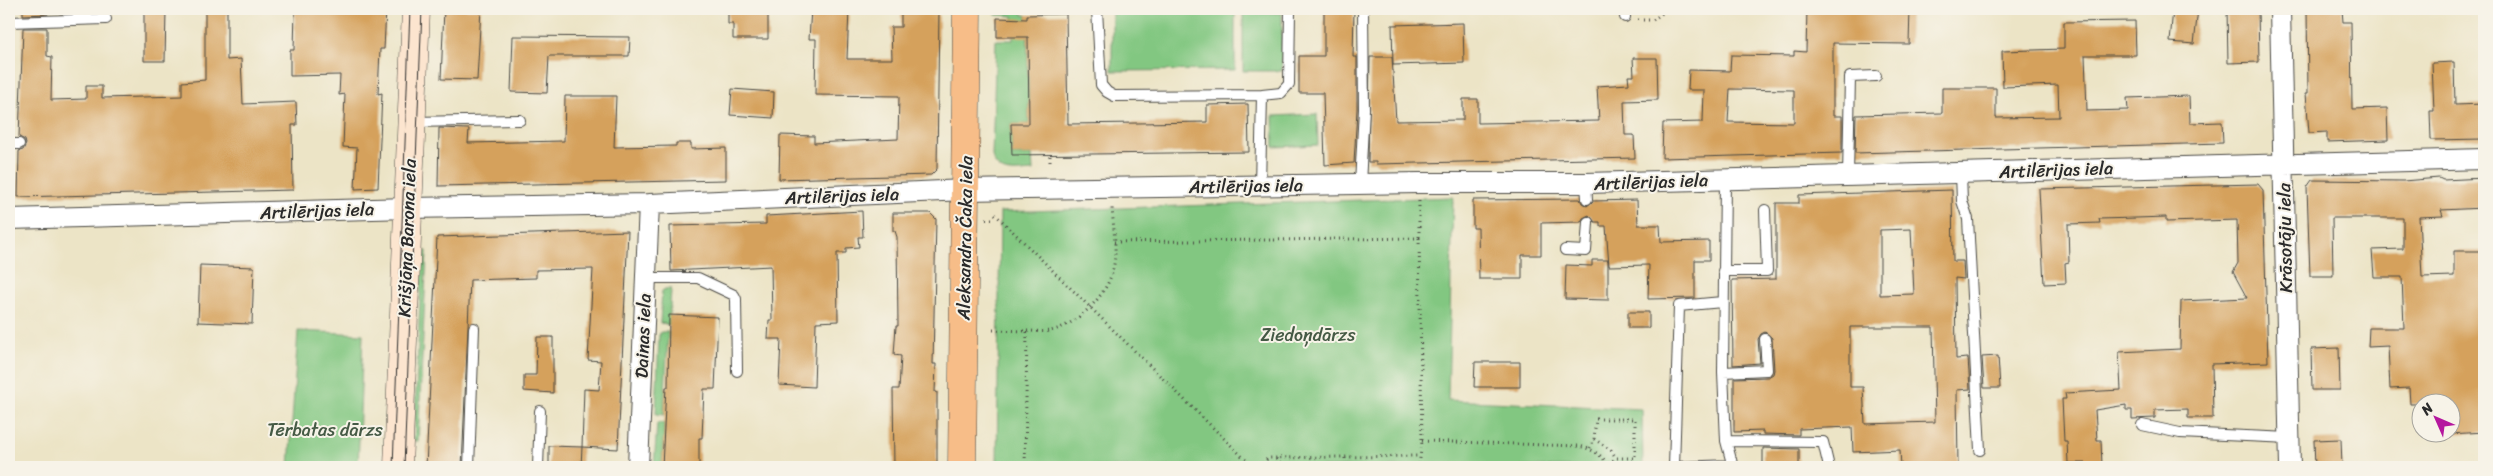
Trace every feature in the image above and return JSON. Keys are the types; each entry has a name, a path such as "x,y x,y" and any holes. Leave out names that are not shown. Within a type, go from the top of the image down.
{"main road":[{"name":"Aleksandra Čaka iela","path":"962,467 967,9"}],"street":[{"name":"Krišjāņa Barona iela","path":"398,467 416,9"},
{"name":"Krāsotāju iela","path":"2280,9 2290,467"},
{"name":"Artilērijas iela","path":"9,220 408,208 648,204 965,190 1419,183 1587,191 1725,180 2484,159"},
{"name":"Dainas iela","path":"638,467 648,204"}],"lane":[{"path":"1097,9 1101,85 1110,95 1262,95 1281,93 1289,84 1290,9"},
{"path":"1360,184 1364,109 1364,9"},
{"path":"9,22 106,19"},
{"path":"1848,176 1850,77 1876,76"},
{"path":"1260,186 1262,95"},
{"path":"412,122 520,120"},
{"path":"1961,173 1962,201 1968,219 1980,450"},
{"path":"1722,302 1679,306 1675,467 1733,466 1726,441 1723,372 1722,302 1725,180"},
{"path":"1723,271 1767,271 1765,210"},
{"path":"1565,250 1586,251 1588,222"},
{"path":"645,278 698,278 734,295 736,300 737,372"},
{"path":"469,467 474,328"},
{"path":"1723,372 1767,370 1766,339"},
{"path":"538,467 540,411"},
{"path":"2142,426 2180,433 2290,438"},
{"path":"1726,441 1824,442 1829,467"}],"path":[{"path":"1625,13 1631,20 1653,20 1668,9"},
{"path":"1050,154 1050,162"},
{"path":"1418,467 1422,441 1419,183"},
{"path":"993,330 1006,329 1027,332 1050,331 1063,327 1090,306 1105,288 1112,275 1114,242 1110,189"},
{"path":"995,214 1253,467"},
{"path":"1114,242 1419,238"},
{"path":"1024,467 1027,332"},
{"path":"1422,441 1579,446 1590,448 1600,455 1608,466 1616,458 1635,458 1635,420 1596,419 1594,439 1590,448"},
{"path":"1594,439 1611,450 1616,458"},
{"path":"1259,467 1268,458 1419,456"},
{"path":"1275,458 1284,467"},
{"path":"1345,458 1345,467"}],"green space":[{"path":"995,9 1023,9 1023,15 1027,15 1029,124 1011,124 1012,155 1032,155 1033,171 1008,172 998,167 992,156 996,40 1013,40 1013,16 996,15"},
{"path":"1112,9 1235,9 1235,70 1112,71"},
{"path":"1243,13 1282,13 1282,71 1243,71"},
{"path":"1317,114 1318,145 1274,147 1273,116"},
{"name":"Ziedoņdārzs","path":"1453,197 1448,400 1642,409 1643,467 997,467 1000,212"},
{"path":"427,251 418,442 414,440 422,252"},
{"path":"671,289 669,325 660,323 662,291"},
{"name":"Tērbatas dārzs","path":"298,331 363,334 358,467 289,467"},
{"path":"661,332 668,332 664,415 656,414 659,335"},
{"path":"657,423 664,423 662,467 654,467"}],"building":[{"path":"23,9 48,9 48,14 23,15"},
{"path":"144,9 166,9 165,61 144,61"},
{"path":"205,9 227,9 227,60 241,59 243,104 296,102 297,125 292,125 293,190 18,197 19,151 23,150 26,144 25,140 19,137 23,28 47,28 47,56 52,57 51,100 86,99 86,86 102,86 102,98 182,96 182,82 205,80"},
{"path":"295,9 386,9 384,49 380,49 378,94 382,93 378,188 355,189 357,148 343,147 345,94 339,95 340,75 290,76 290,50 294,50"},
{"path":"444,9 481,9 477,80 441,79"},
{"path":"728,9 768,9 768,39 733,39 733,24 728,24"},
{"path":"811,9 849,9 847,59 892,59 891,27 901,27 901,9 939,9 937,169 931,175 779,179 780,135 814,136 814,143 898,139 899,96 815,95 816,39 809,39"},
{"path":"1324,9 1354,9 1353,57 1357,57 1357,109 1354,163 1325,165 1323,93 1299,93 1299,56 1324,56"},
{"path":"1807,9 1910,9 1909,44 1833,43 1833,116 1842,116 1842,153 1662,158 1663,123 1703,122 1704,90 1688,90 1689,70 1730,71 1731,55 1794,56 1794,51 1806,52","holes":["1730,89 1794,90 1794,123 1728,122"]},
{"path":"2173,9 2198,9 2194,44 2170,42"},
{"path":"2227,9 2258,9 2259,62 2228,63"},
{"path":"2307,9 2342,9 2343,22 2351,22 2352,109 2387,108 2388,140 2327,142 2327,132 2309,133 2306,93 2308,93"},
{"path":"1066,14 1068,124 1207,122 1207,105 1248,104 1249,152 1012,155 1011,124 1029,124 1028,37 997,37 997,18 1027,19 1027,15"},
{"path":"2135,21 2136,55 2085,55 2087,111 2128,110 2127,98 2189,96 2190,123 2222,122 2223,143 1855,153 1856,115 1942,113 1942,88 1996,88 1996,118 2059,117 2058,85 2003,87 2002,51 2064,49 2064,22"},
{"path":"1463,23 1464,63 1393,65 1392,25"},
{"path":"513,36 630,37 629,56 549,56 547,93 511,92"},
{"path":"1370,57 1392,57 1396,121 1463,120 1463,99 1478,99 1478,123 1599,121 1597,86 1629,84 1628,76 1634,76 1633,58 1657,58 1658,100 1624,101 1625,135 1634,135 1635,158 1376,164 1376,162 1368,162"},
{"path":"2454,62 2455,105 2484,104 2484,139 2431,140 2430,111 2434,111 2432,63"},
{"path":"732,89 774,92 773,118 730,115"},
{"path":"565,96 616,96 614,147 676,146 676,143 691,143 691,149 726,148 726,180 438,186 439,128 469,129 468,143 564,141"},
{"path":"2439,178 2443,180 2484,178 2484,208 2441,210 2443,216 2419,217 2422,277 2454,276 2454,251 2484,251 2484,432 2460,433 2460,394 2410,394 2410,404 2409,388 2390,389 2388,346 2368,347 2369,328 2404,328 2402,277 2374,277 2372,250 2403,249 2403,218 2332,218 2333,276 2310,276 2307,187 2312,180 2403,181"},
{"path":"2258,184 2263,190 2268,362 2212,364 2213,418 2188,418 2188,409 2155,410 2155,418 2132,419 2132,410 2126,410 2126,405 2095,410 2097,440 2101,440 2102,467 2086,467 2086,463 2068,463 2067,441 2064,441 2062,399 2066,399 2065,393 2121,390 2119,352 2180,349 2181,301 2247,298 2233,272 2238,263 2237,220 2166,222 2166,217 2099,219 2100,223 2068,224 2069,262 2065,263 2066,283 2044,284 2039,189"},
{"path":"1952,190 1953,261 1963,261 1964,279 1955,278 1956,359 1968,358 1970,389 1957,390 1958,467 1901,467 1900,450 1853,452 1852,427 1799,429 1799,435 1763,434 1763,431 1734,432 1734,378 1768,377 1773,374 1774,370 1772,338 1765,332 1758,339 1760,363 1733,365 1732,280 1776,279 1776,203 1799,203 1799,195","holes":["1911,229 1914,294 1880,295 1880,230","1850,327 1933,327 1935,422 1865,424 1863,387 1850,387"]},
{"path":"1580,199 1587,206 1593,201 1637,200 1638,225 1660,225 1661,242 1709,241 1709,260 1695,260 1695,298 1648,299 1649,265 1609,266 1606,226 1600,226 1600,222 1595,222 1589,215 1583,218 1581,222 1541,223 1541,255 1522,255 1522,279 1479,279 1478,228 1473,228 1473,200"},
{"path":"862,211 863,237 858,237 859,247 846,248 846,253 837,253 838,321 816,322 814,387 779,385 781,339 768,339 769,320 772,320 771,266 671,271 670,226 766,224 766,216"},
{"path":"893,213 930,213 936,219 933,364 936,364 937,467 894,467 893,389 899,389 901,356 894,355 896,326 898,326 897,237 895,231 893,231"},
{"path":"628,231 618,449 582,447 584,389 599,390 601,361 588,360 593,269 536,270 536,278 470,280 462,467 426,467 437,237"},
{"path":"1592,260 1608,260 1608,300 1565,299 1566,265 1592,266"},
{"path":"200,265 254,267 252,324 198,322"},
{"path":"1628,312 1649,312 1649,328 1628,328"},
{"path":"669,315 718,317 715,389 704,389 702,438 699,438 699,467 662,467 666,387 668,387"},
{"path":"537,337 553,337 553,393 524,391 524,375 536,375"},
{"path":"2339,348 2340,390 2312,390 2311,349"},
{"path":"1998,356 2000,388 1984,388 1982,357"},
{"path":"1475,362 1520,362 1520,387 1474,387"},
{"path":"2341,439 2342,467 2315,467 2314,440"},
{"path":"549,446 582,447 581,467 549,467"},
{"path":"1763,448 1799,449 1799,467 1763,467"}],"tram line":[{"path":"393,467 410,9"},
{"path":"404,467 422,9"}]}
